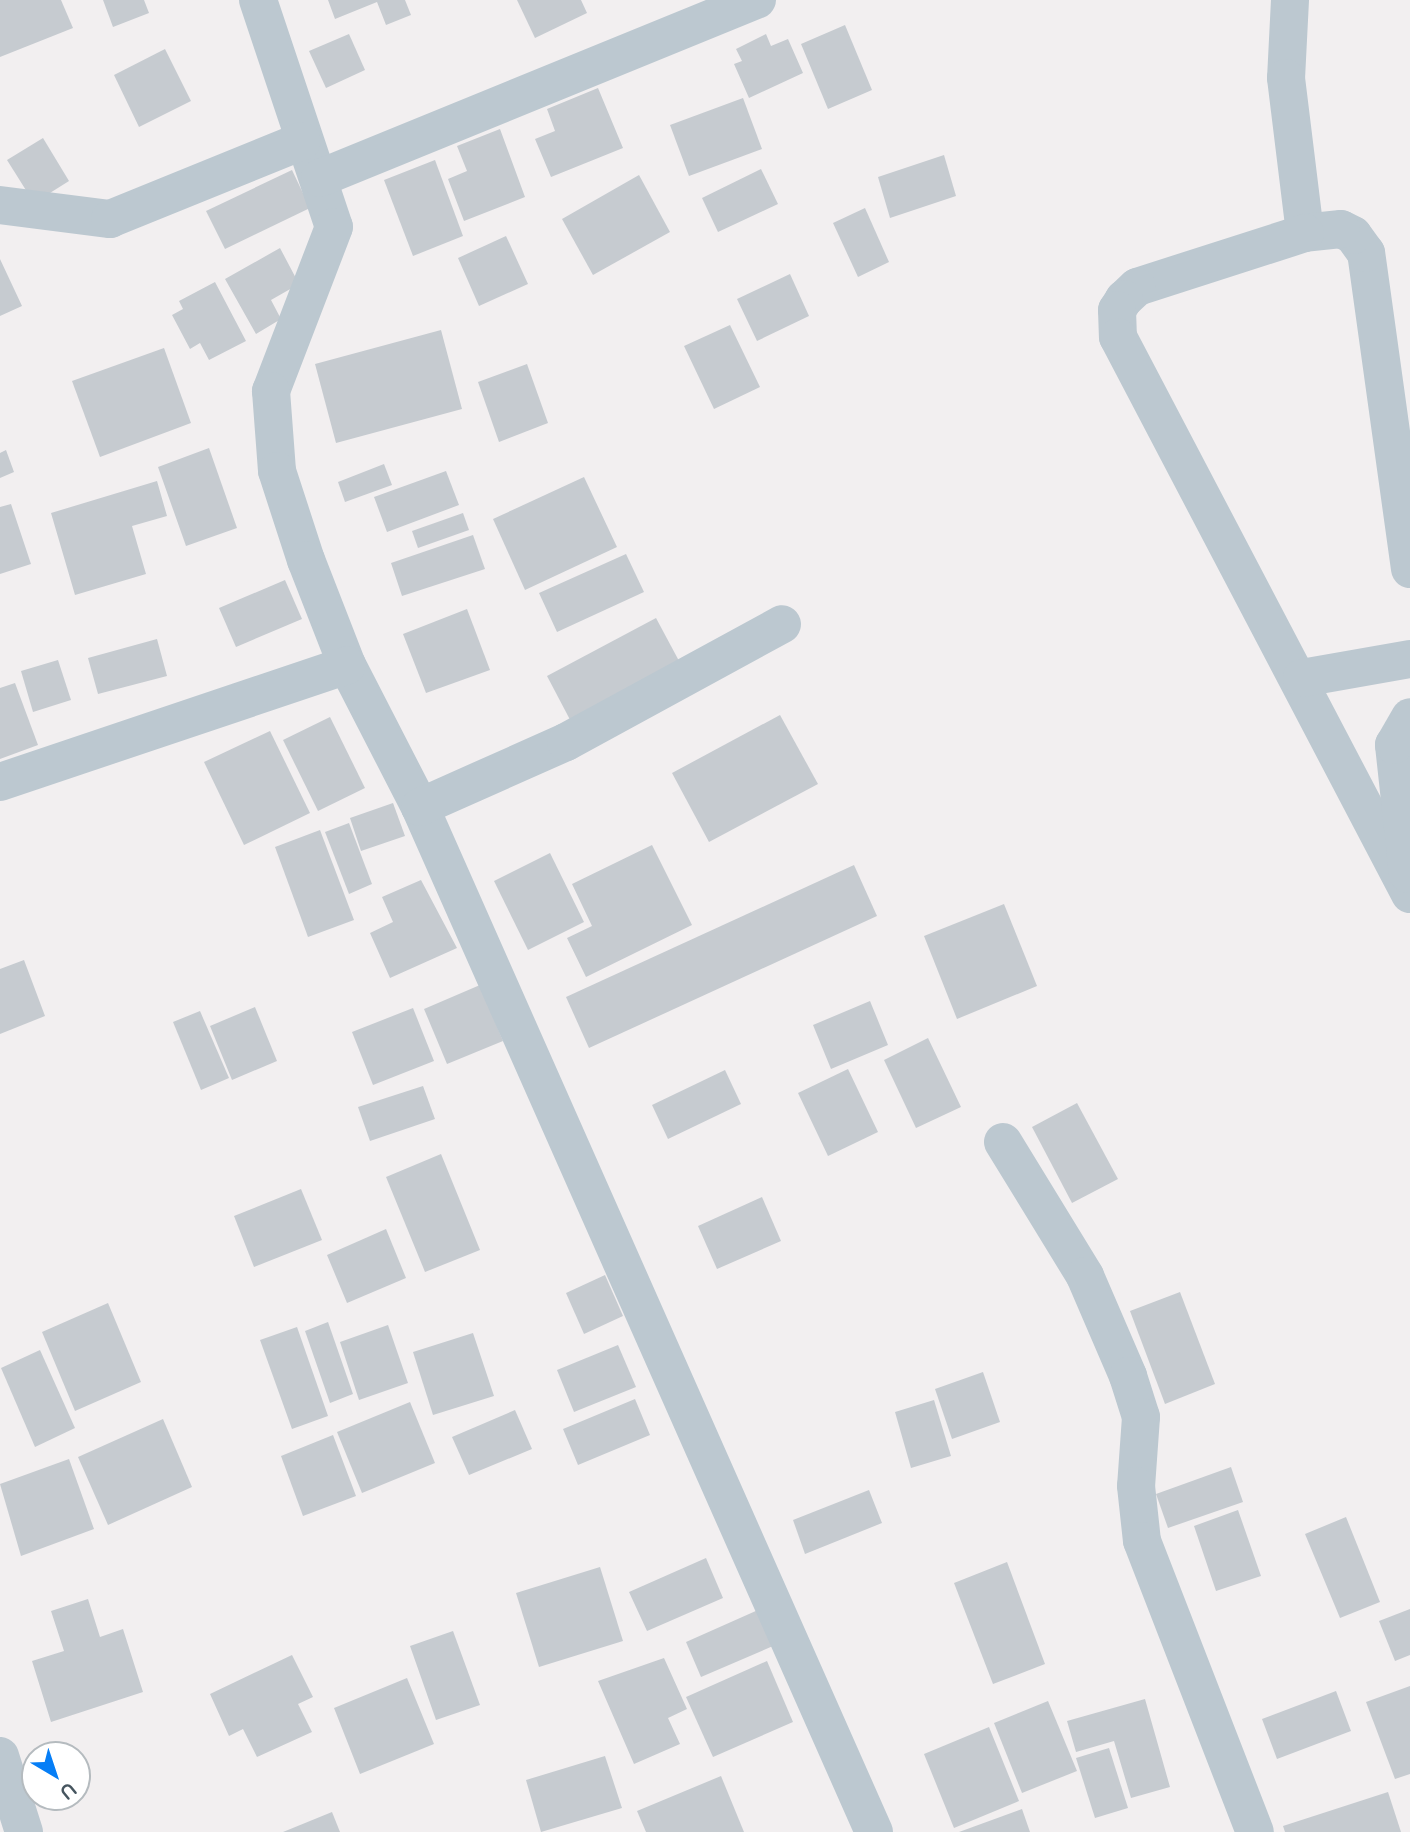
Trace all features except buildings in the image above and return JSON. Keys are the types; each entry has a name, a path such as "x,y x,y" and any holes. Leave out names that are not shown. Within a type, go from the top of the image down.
{"street":[{"path":"258,0 303,141 320,178 334,227 271,391 277,471 347,665 420,807 874,1832"},
{"path":"320,178 757,0"},
{"path":"1290,0 1286,78 1305,233"},
{"path":"0,205 110,219 303,141"},
{"path":"1409,892 1302,678 1116,325 1117,310 1137,287 1305,233 1341,229 1366,253 1410,569"},
{"path":"420,807 566,742 782,624"},
{"path":"1302,678 1410,659"},
{"path":"0,782 347,665"},
{"path":"1409,892 1394,745 1410,717"},
{"path":"1003,1142 1085,1276 1128,1376 1141,1417 1136,1486 1142,1541 1255,1832"},
{"path":"0,1756 24,1832"}]}
